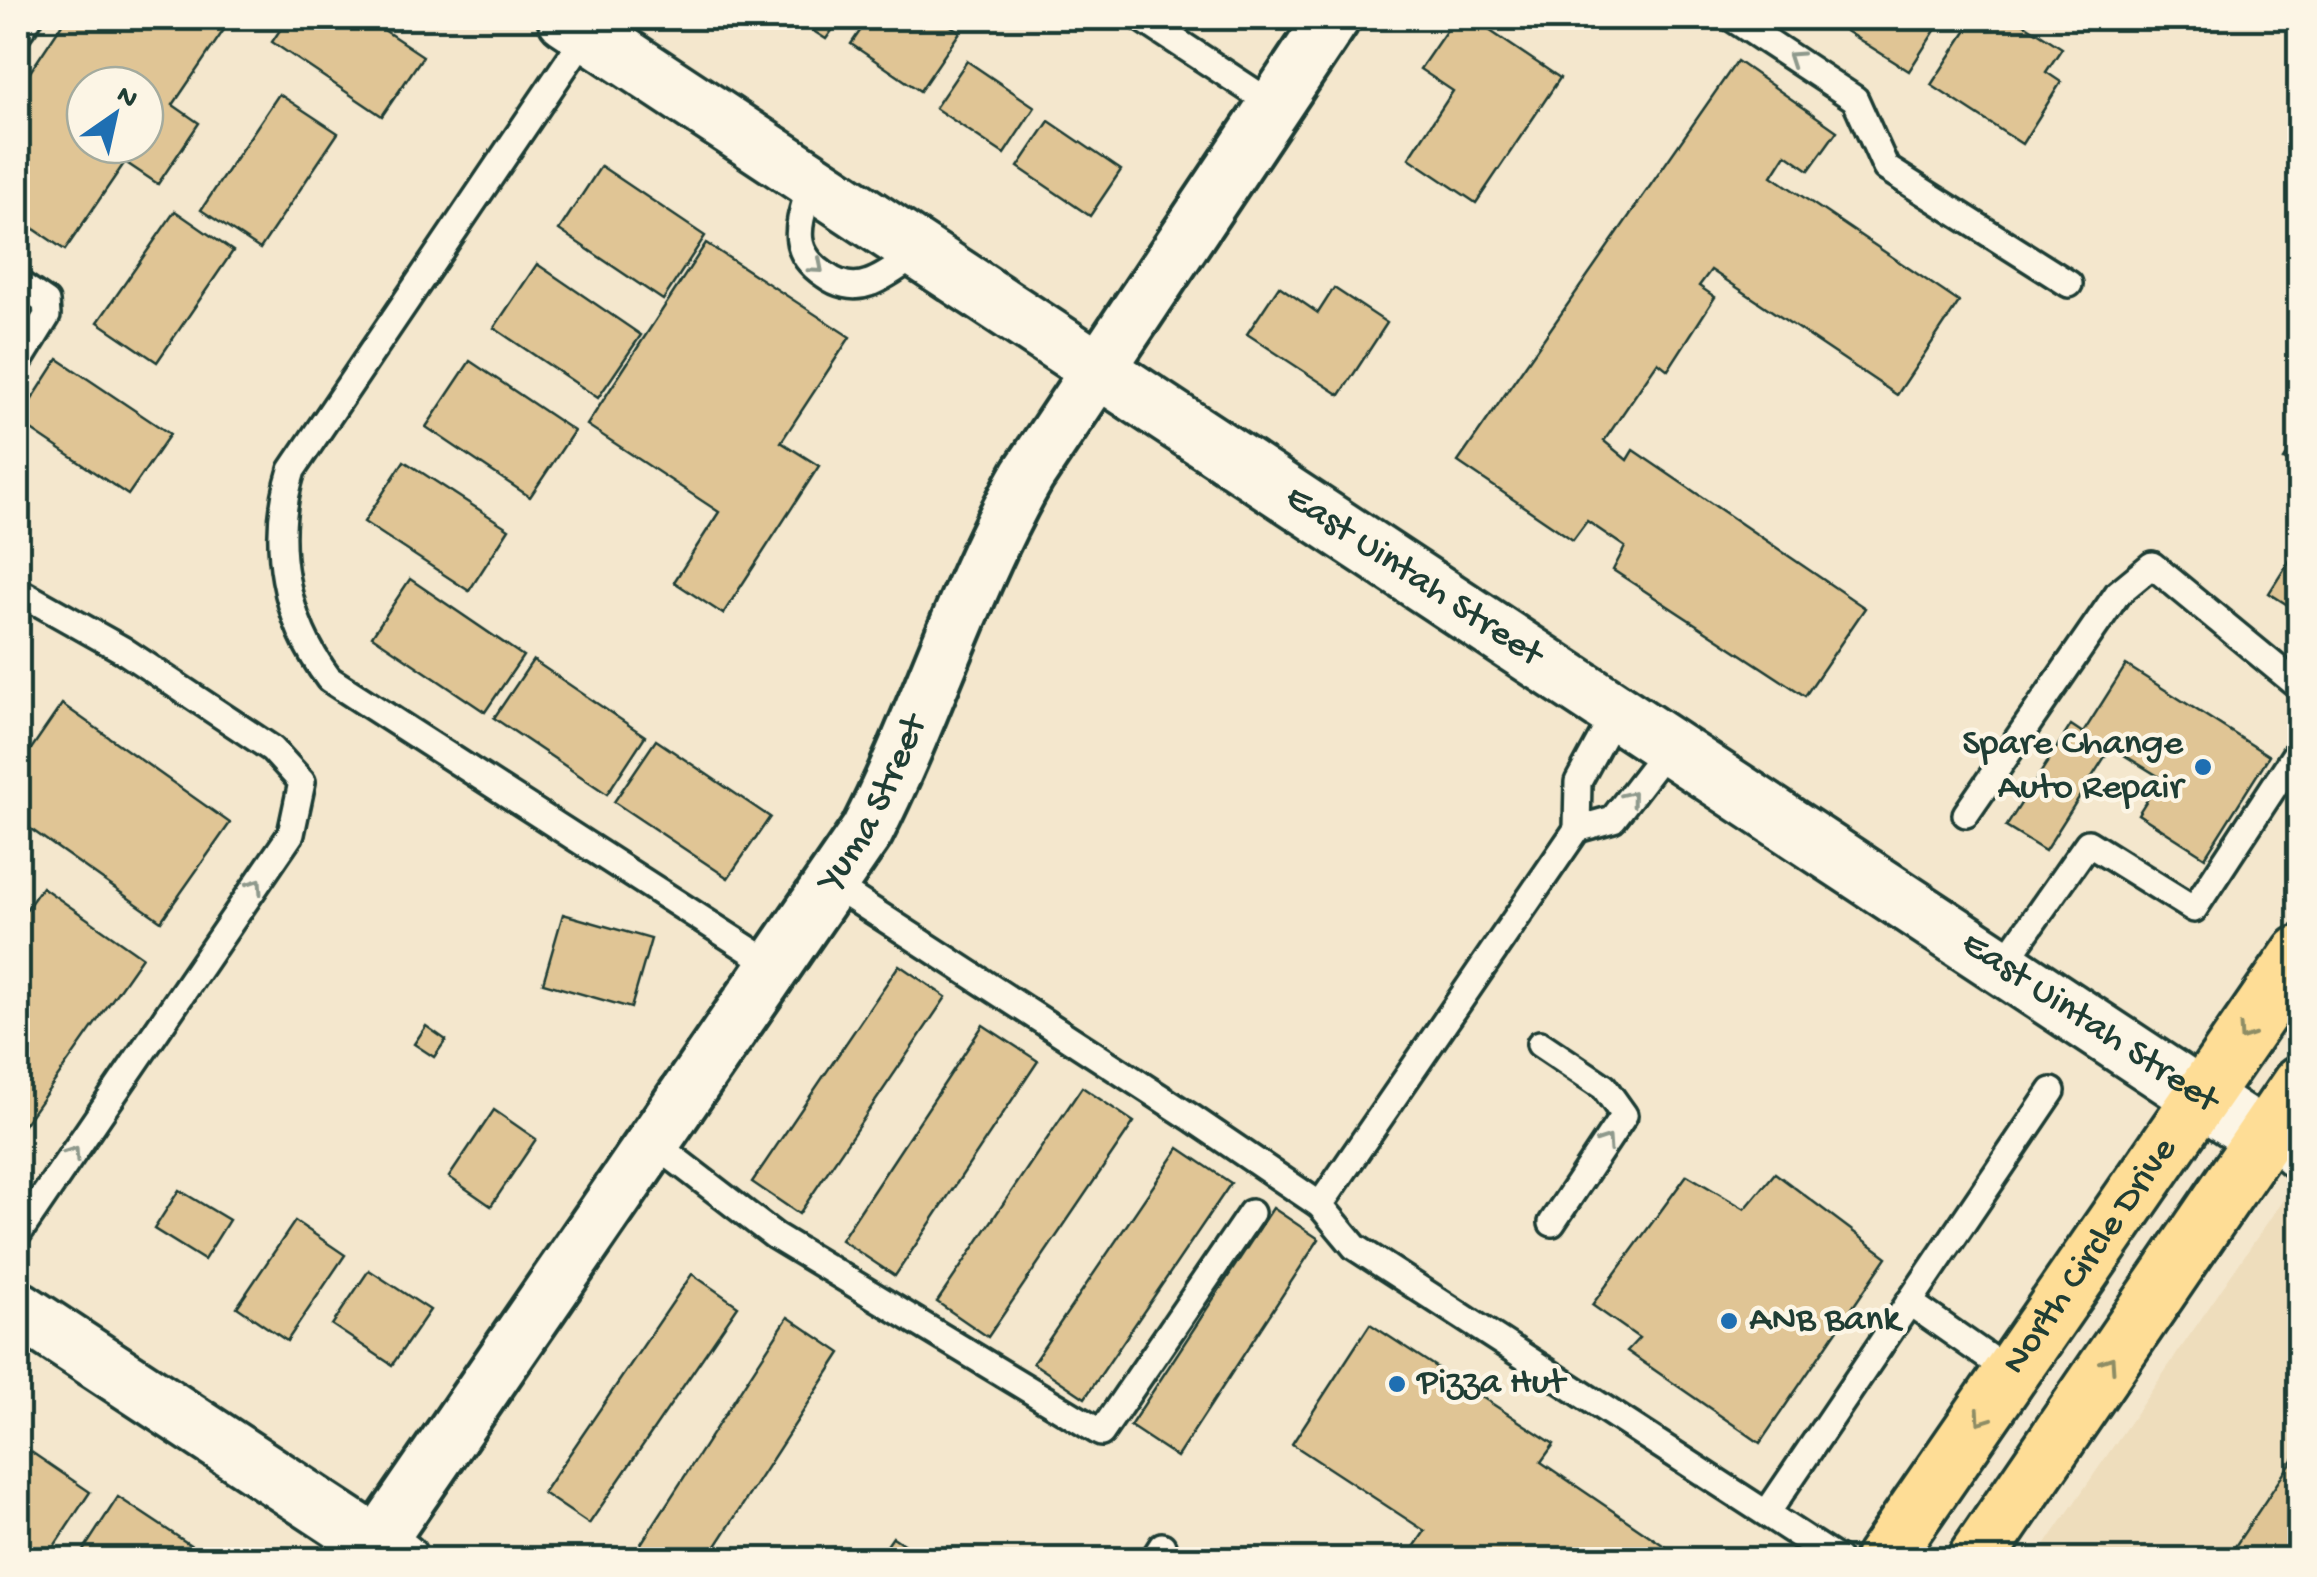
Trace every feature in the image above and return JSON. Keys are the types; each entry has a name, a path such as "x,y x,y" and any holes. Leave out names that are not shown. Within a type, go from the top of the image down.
{"main road":[{"name":"East Uintah Street","path":"577,25 2287,1152"},
{"name":"North Circle Drive","path":"1882,1560 2300,954"},
{"name":"North Circle Drive","path":"1975,1560 2287,1152 2300,1084"},
{"path":"18,1309 381,1554"}],"street":[{"name":"Yuma Street","path":"381,1554 868,830 899,768 1004,517 1028,475 1333,18"}],"lane":[{"path":"18,33 29,18"},
{"path":"1141,18 1275,106"},
{"path":"1732,18 1855,99 1886,168 2070,284"},
{"path":"577,25 292,470 284,497 282,535 290,610 308,652 329,680 776,967"},
{"path":"812,179 798,232 800,252 810,265 834,281 851,286 869,283 922,251"},
{"path":"18,282 46,302 47,316 18,363"},
{"path":"1966,814 2118,594 2152,565 2300,687"},
{"path":"18,591 123,650 272,749 302,782 291,834 18,1234"},
{"path":"1320,1205 1576,829 1578,782 1617,710"},
{"path":"1576,829 1613,819 1670,746"},
{"path":"2002,966 2088,843 2194,909 2300,747"},
{"path":"832,885 1320,1205 1356,1246 1838,1560"},
{"path":"1540,1044 1604,1086 1624,1115 1552,1224"},
{"path":"1767,1513 2052,1091"},
{"path":"654,1143 775,1236 1101,1433 1251,1213"},
{"path":"1909,1302 2012,1374"}],"shaded area":[{"path":"2299,1175 2299,1559 2035,1560 2287,1194"}],"building":[{"path":"66,18 232,18 173,105 199,123 158,184 130,165 165,165 165,65 65,65 65,165 123,165 65,250 18,218 18,90"},
{"path":"288,18 366,18 423,56 382,116 272,42"},
{"path":"793,18 841,18 826,39"},
{"path":"869,18 939,18 960,32 920,91 851,44"},
{"path":"1455,18 1471,18 1560,78 1476,203 1409,158 1453,91 1420,69"},
{"path":"1825,18 1943,18 1909,71"},
{"path":"1975,18 1990,22 1993,18 2015,18 2062,48 2046,72 2061,82 2022,144 1931,85"},
{"path":"967,61 1035,107 1004,154 935,108"},
{"path":"1737,61 1837,131 1809,170 1786,154 1772,176 1959,302 1897,395 1711,270 1699,286 1715,297 1668,370 1658,362 1604,441 1627,460 1633,450 1865,608 1805,696 1613,570 1625,547 1587,521 1573,540 1458,462"},
{"path":"279,94 338,133 260,249 201,210"},
{"path":"1049,121 1121,170 1090,216 1018,167"},
{"path":"601,166 705,236 663,300 559,230"},
{"path":"175,211 233,251 157,362 98,322"},
{"path":"706,243 850,337 781,442 819,466 723,614 674,582 719,512 587,425"},
{"path":"537,264 641,335 598,398 494,328"},
{"path":"1279,286 1318,313 1334,288 1387,323 1340,395 1247,334"},
{"path":"58,359 170,434 128,495 18,421"},
{"path":"470,361 574,431 530,497 426,427"},
{"path":"2300,435 2300,470 2284,460"},
{"path":"404,461 509,529 469,591 364,522"},
{"path":"2300,544 2300,613 2269,593"},
{"path":"410,579 523,656 485,712 372,636"},
{"path":"533,660 645,736 607,794 494,718"},
{"name":"Spare Change Auto Repair","path":"2126,665 2269,756 2205,857 2138,814 2161,778 2111,747 2045,851 2006,827 2071,725 2083,733"},
{"path":"62,704 230,823 161,921 18,820 18,768"},
{"path":"656,740 770,817 728,878 614,802"},
{"path":"42,887 142,957 24,1125 18,1120 18,921"},
{"path":"563,914 651,939 631,1008 543,983"},
{"path":"899,965 946,997 799,1214 752,1182"},
{"path":"983,1025 1038,1061 895,1276 841,1240"},
{"path":"426,1026 446,1040 434,1057 414,1044"},
{"path":"1082,1087 1134,1122 988,1337 937,1302"},
{"path":"494,1110 536,1139 491,1206 449,1177"},
{"path":"1179,1148 1231,1183 1085,1398 1033,1363"},
{"name":"ANB Bank","path":"1775,1173 1887,1257 1760,1443 1627,1351 1639,1338 1592,1305 1687,1175 1745,1209"},
{"path":"179,1190 229,1220 204,1260 154,1229"},
{"path":"1273,1208 1319,1239 1177,1457 1130,1426"},
{"path":"295,1221 345,1255 287,1341 237,1307"},
{"path":"369,1270 430,1310 392,1365 332,1325"},
{"path":"692,1274 738,1306 589,1524 543,1493"},
{"path":"788,1317 841,1353 707,1560 645,1560 635,1553"},
{"name":"Pizza Hut","path":"1370,1324 1554,1444 1541,1462 1685,1560 1425,1560 1412,1550 1425,1531 1292,1444"},
{"path":"18,1443 90,1492 45,1560 37,1560 18,1546"},
{"path":"2300,1449 2300,1560 2226,1560"},
{"path":"118,1497 213,1560 77,1560"},
{"path":"893,1537 927,1560 877,1560"}],"place":[{"name":"Spare Change Auto Repair","path":"2203,767"},
{"name":"ANB Bank","path":"1729,1321"},
{"name":"Pizza Hut","path":"1397,1384"}]}
